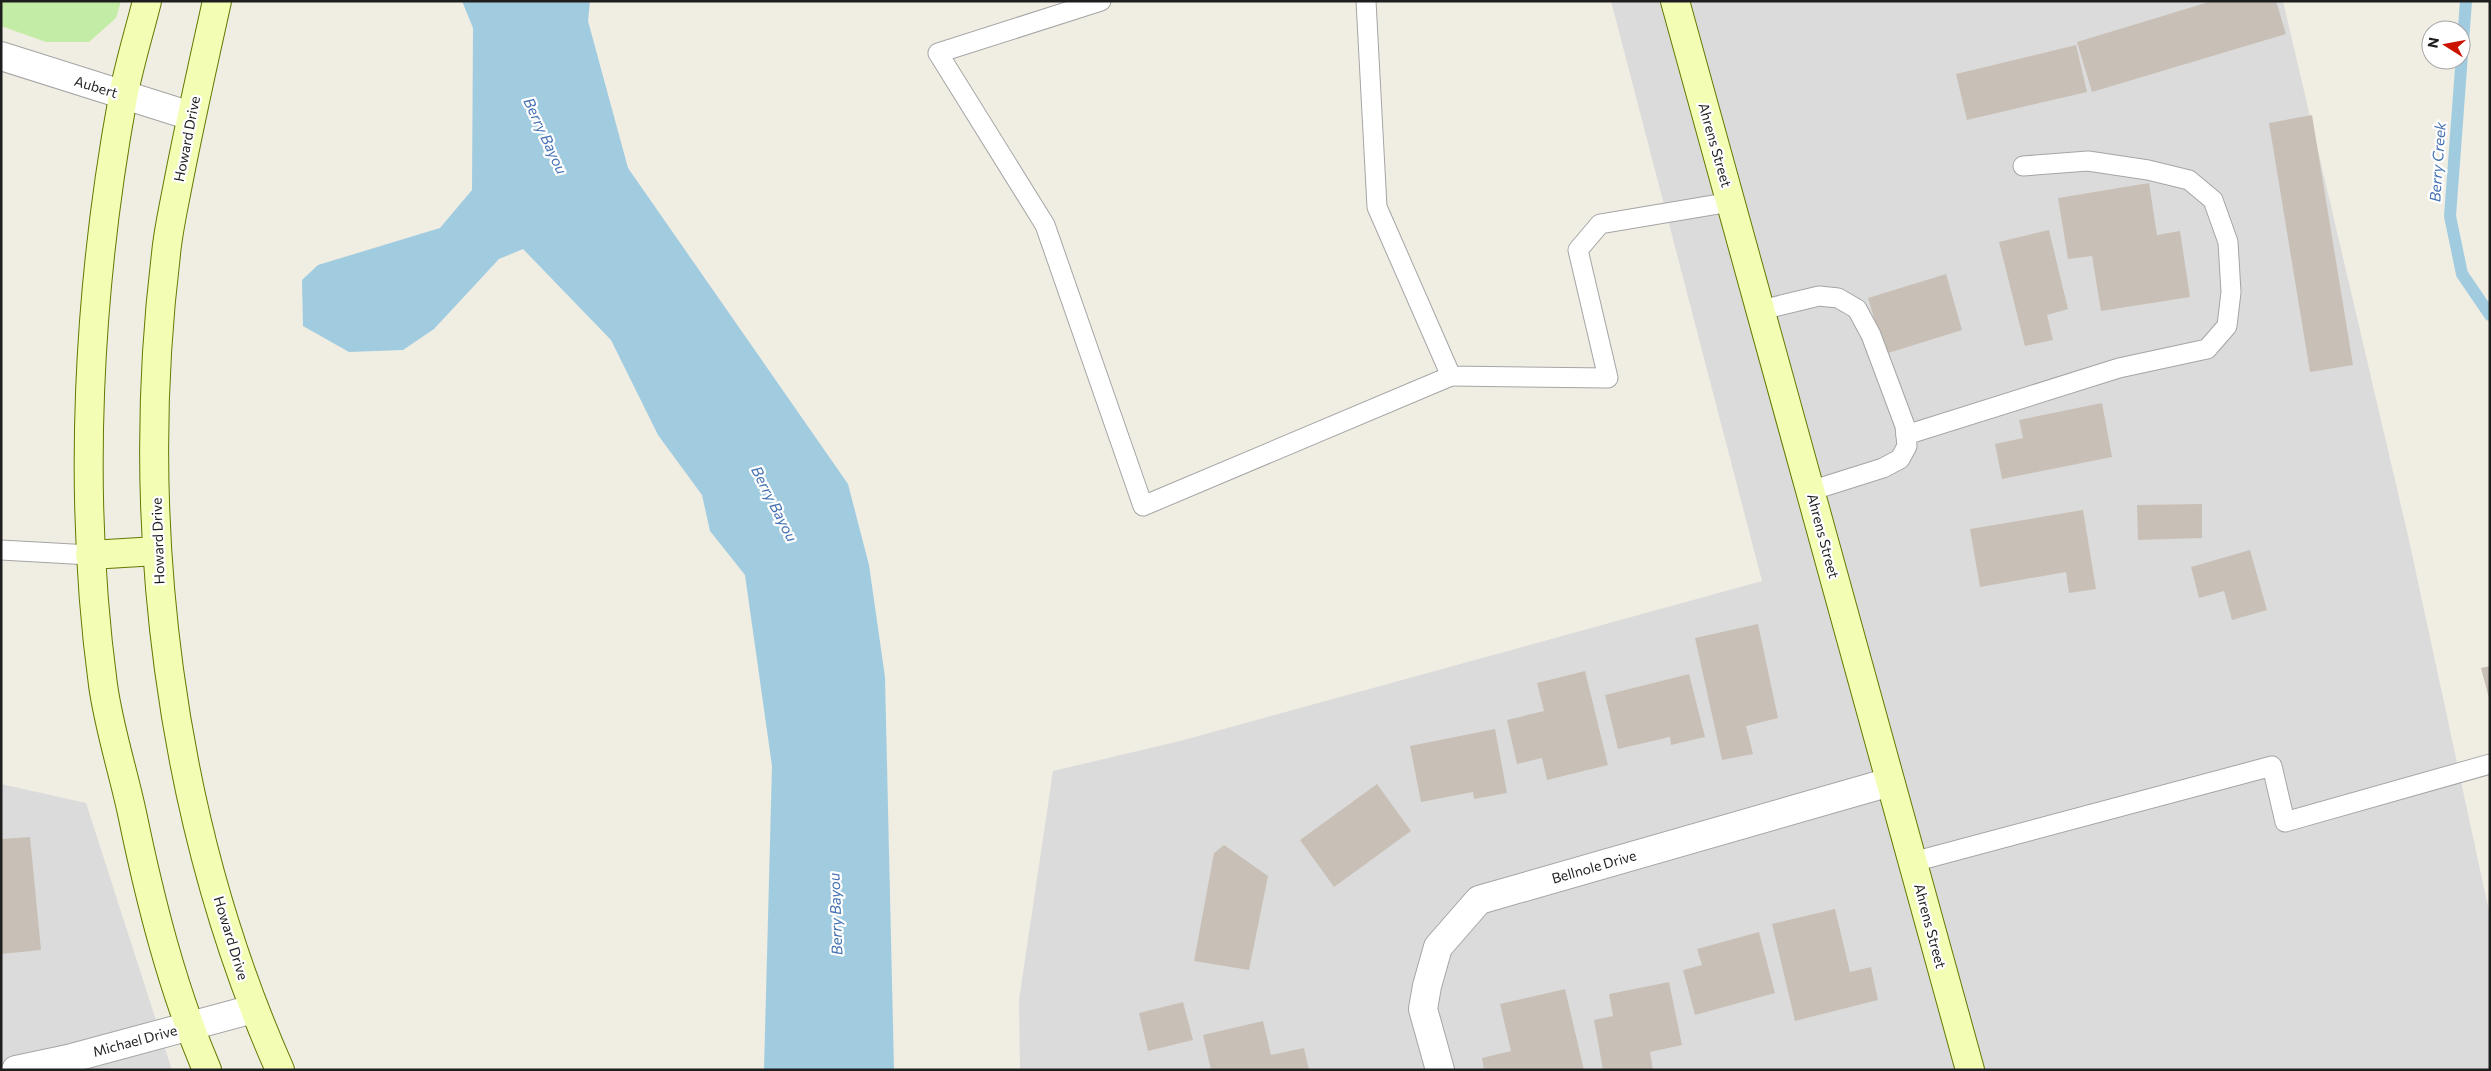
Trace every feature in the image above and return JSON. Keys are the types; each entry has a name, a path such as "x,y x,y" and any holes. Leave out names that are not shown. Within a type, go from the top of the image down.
{"main road":[{"path":"147,1 124,96 101,254 89,421 90,555 104,687 147,882 188,1026 207,1070"},
{"name":"Howard Drive","path":"217,1 191,116 166,252 154,385 157,551 163,626 179,740 212,877 253,1009 280,1070"},
{"name":"Ahrens Street","path":"1675,1 1970,1070"},
{"path":"90,555 157,551"}],"street":[{"name":"Aubert","path":"1,56 191,116"},
{"name":"Bellnole Drive","path":"1440,1070 1423,1008 1427,986 1438,947 1479,900 1890,782"},
{"name":"Michael Drive","path":"16,1070 68,1059 253,1009"}],"lane":[{"path":"1101,1 938,53 1045,225 1143,506 1451,376 1608,378 1578,250 1600,224 1732,202"},
{"path":"1366,1 1377,207 1451,376"},
{"path":"1906,436 2119,368 2207,349 2227,326 2231,292 2228,242 2213,200 2189,180 2148,170 2088,161 2023,166"},
{"path":"1761,310 1818,296 1838,298 1857,309 1875,344 1905,426 1907,446 1900,459 1883,468 1810,491"},
{"path":"1,550 90,555"},
{"path":"1913,862 2272,766 2285,822 2490,764"}],"shaded area":[{"path":"1611,1 2283,1 2409,540 2490,916 2490,1070 1020,1070 1019,1000 1053,771 1180,741 1762,581"},
{"path":"1,784 86,803 172,1070 1,1070"}],"green space":[{"path":"1,1 121,1 116,18 89,42 46,42 1,26"}],"water":[{"name":"Berry Bayou","path":"462,1 590,1 588,21 628,168 848,484 869,565 885,677 894,1070 764,1070 772,766 745,575 710,531 702,495 658,435 611,340 523,249 499,259 434,329 403,350 349,352 303,326 302,280 318,265 440,228 472,190 473,28"}],"building":[{"path":"2212,1 2276,1 2286,34 2092,92 2077,42"},
{"path":"2076,45 2087,92 1967,120 1956,74"},
{"path":"2312,115 2353,365 2310,372 2269,123"},
{"path":"2149,183 2157,235 2180,231 2190,297 2101,311 2092,256 2068,259 2058,198"},
{"path":"2049,230 2068,309 2047,315 2053,340 2025,346 1999,242"},
{"path":"1946,274 1962,330 1885,354 1868,298"},
{"path":"2102,403 2112,457 2002,479 1995,444 2023,438 2019,420"},
{"path":"2202,504 2202,538 2138,540 2137,505"},
{"path":"2083,510 2096,589 2069,593 2066,572 1980,587 1970,529"},
{"path":"2250,550 2267,610 2232,620 2224,591 2199,598 2191,567"},
{"path":"1758,624 1778,718 1746,726 1753,754 1722,760 1695,638"},
{"path":"2490,666 2490,698 2489,698 2481,668"},
{"path":"1585,671 1608,765 1547,780 1542,758 1517,764 1507,720 1544,711 1537,683"},
{"path":"1689,674 1705,737 1671,745 1670,737 1618,749 1605,695"},
{"path":"1495,729 1507,793 1474,799 1473,792 1421,802 1410,746"},
{"path":"1377,784 1411,831 1334,887 1300,840"},
{"path":"30,837 41,950 1,954 1,839"},
{"path":"1224,845 1268,876 1249,970 1194,961 1214,853"},
{"path":"1835,909 1850,972 1871,967 1878,1000 1795,1021 1772,924"},
{"path":"1759,932 1775,993 1695,1015 1683,970 1702,965 1697,949"},
{"path":"1669,982 1682,1045 1650,1052 1653,1070 1603,1070 1594,1020 1613,1016 1609,994"},
{"path":"1565,989 1584,1070 1484,1070 1482,1058 1511,1051 1500,1004"},
{"path":"1183,1002 1193,1040 1148,1051 1139,1013"},
{"path":"1263,1021 1271,1055 1304,1048 1309,1070 1211,1070 1203,1035"}],"waterway":[{"name":"Berry Creek","path":"2466,1 2450,216 2462,274 2490,315"}]}
